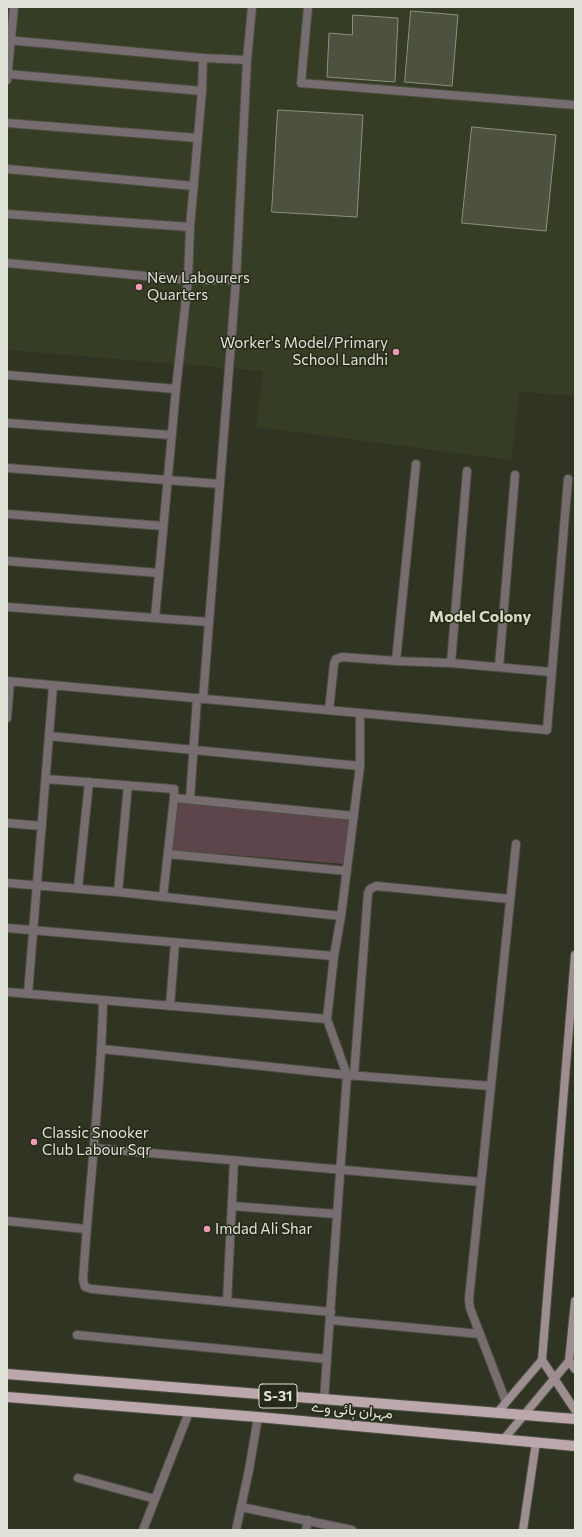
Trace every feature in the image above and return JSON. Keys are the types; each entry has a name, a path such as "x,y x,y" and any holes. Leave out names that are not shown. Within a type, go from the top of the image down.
{"main road":[{"name":"مہران ہائی وے","path":"7,1374 575,1419"},
{"name":"مہران ہائی وے","path":"7,1397 258,1417 575,1446"}],"street":[{"path":"7,80 9,41 14,7"},
{"path":"190,799 193,749 209,622 236,280 247,60 252,7"},
{"path":"308,7 301,83 575,105"},
{"path":"9,41 203,58 247,60"},
{"path":"155,618 171,435 188,280 190,227 202,91 203,58"},
{"path":"7,74 202,91"},
{"path":"7,123 198,138"},
{"path":"7,169 194,186"},
{"path":"7,214 190,227"},
{"path":"7,263 188,280 236,280"},
{"path":"7,376 176,389"},
{"path":"7,423 171,435"},
{"path":"396,661 416,464"},
{"path":"7,468 220,484"},
{"path":"451,663 467,471"},
{"path":"499,668 516,476"},
{"path":"7,718 8,682 547,730 568,479"},
{"path":"7,514 163,526"},
{"path":"7,561 159,573"},
{"path":"7,607 209,622"},
{"path":"329,710 334,664 336,659 342,657 451,663 552,672"},
{"path":"28,994 53,686"},
{"path":"350,1075 327,1020 334,956 341,916 360,766 360,713"},
{"path":"49,736 360,766"},
{"path":"46,779 174,789 163,897"},
{"path":"78,888 89,782"},
{"path":"118,892 128,785"},
{"path":"174,798 354,816"},
{"path":"7,823 42,826"},
{"path":"506,1402 470,1308 469,1298 516,844"},
{"path":"168,854 347,871"},
{"path":"7,883 78,888 341,916"},
{"path":"324,1400 331,1316 336,1214 368,893 370,889 376,886 510,899"},
{"path":"7,928 334,956"},
{"path":"170,1006 176,942"},
{"path":"497,1413 542,1360 575,955"},
{"path":"7,992 327,1020"},
{"path":"103,1000 102,1049 86,1228 83,1280 86,1287 92,1289 227,1302 480,1334"},
{"path":"102,1049 350,1075 491,1086"},
{"path":"93,1148 481,1182"},
{"path":"227,1302 234,1161"},
{"path":"232,1206 336,1214"},
{"path":"7,1221 86,1228"},
{"path":"504,1439 570,1361 575,1301"},
{"path":"77,1335 327,1359"},
{"path":"542,1360 575,1410"},
{"path":"570,1361 575,1369"},
{"path":"143,1530 188,1412"},
{"path":"236,1530 249,1470 258,1417"},
{"path":"523,1530 536,1442"},
{"path":"78,1478 155,1498"},
{"path":"241,1507 352,1530"},
{"path":"306,1530 308,1520"}],"shaded area":[{"path":"7,7 575,7 575,396 520,392 511,460 256,427 263,371 7,350"},
{"path":"176,801 349,820 344,864 172,850"}],"building":[{"path":"411,11 458,15 452,86 405,82"},
{"path":"353,15 398,18 395,82 327,77 329,33 352,35"},
{"path":"278,110 363,115 357,217 272,212"},
{"path":"472,127 556,135 546,231 462,223"}],"place":[{"name":"New Labourers Quarters","path":"139,287"},
{"name":"Worker's Model/Primary School Landhi","path":"396,352"},
{"name":"Classic Snooker Club Labour Sqr","path":"34,1142"},
{"name":"Imdad Ali Shar","path":"207,1229"}],"district":[{"name":"Model Colony","path":"480,617"}]}
